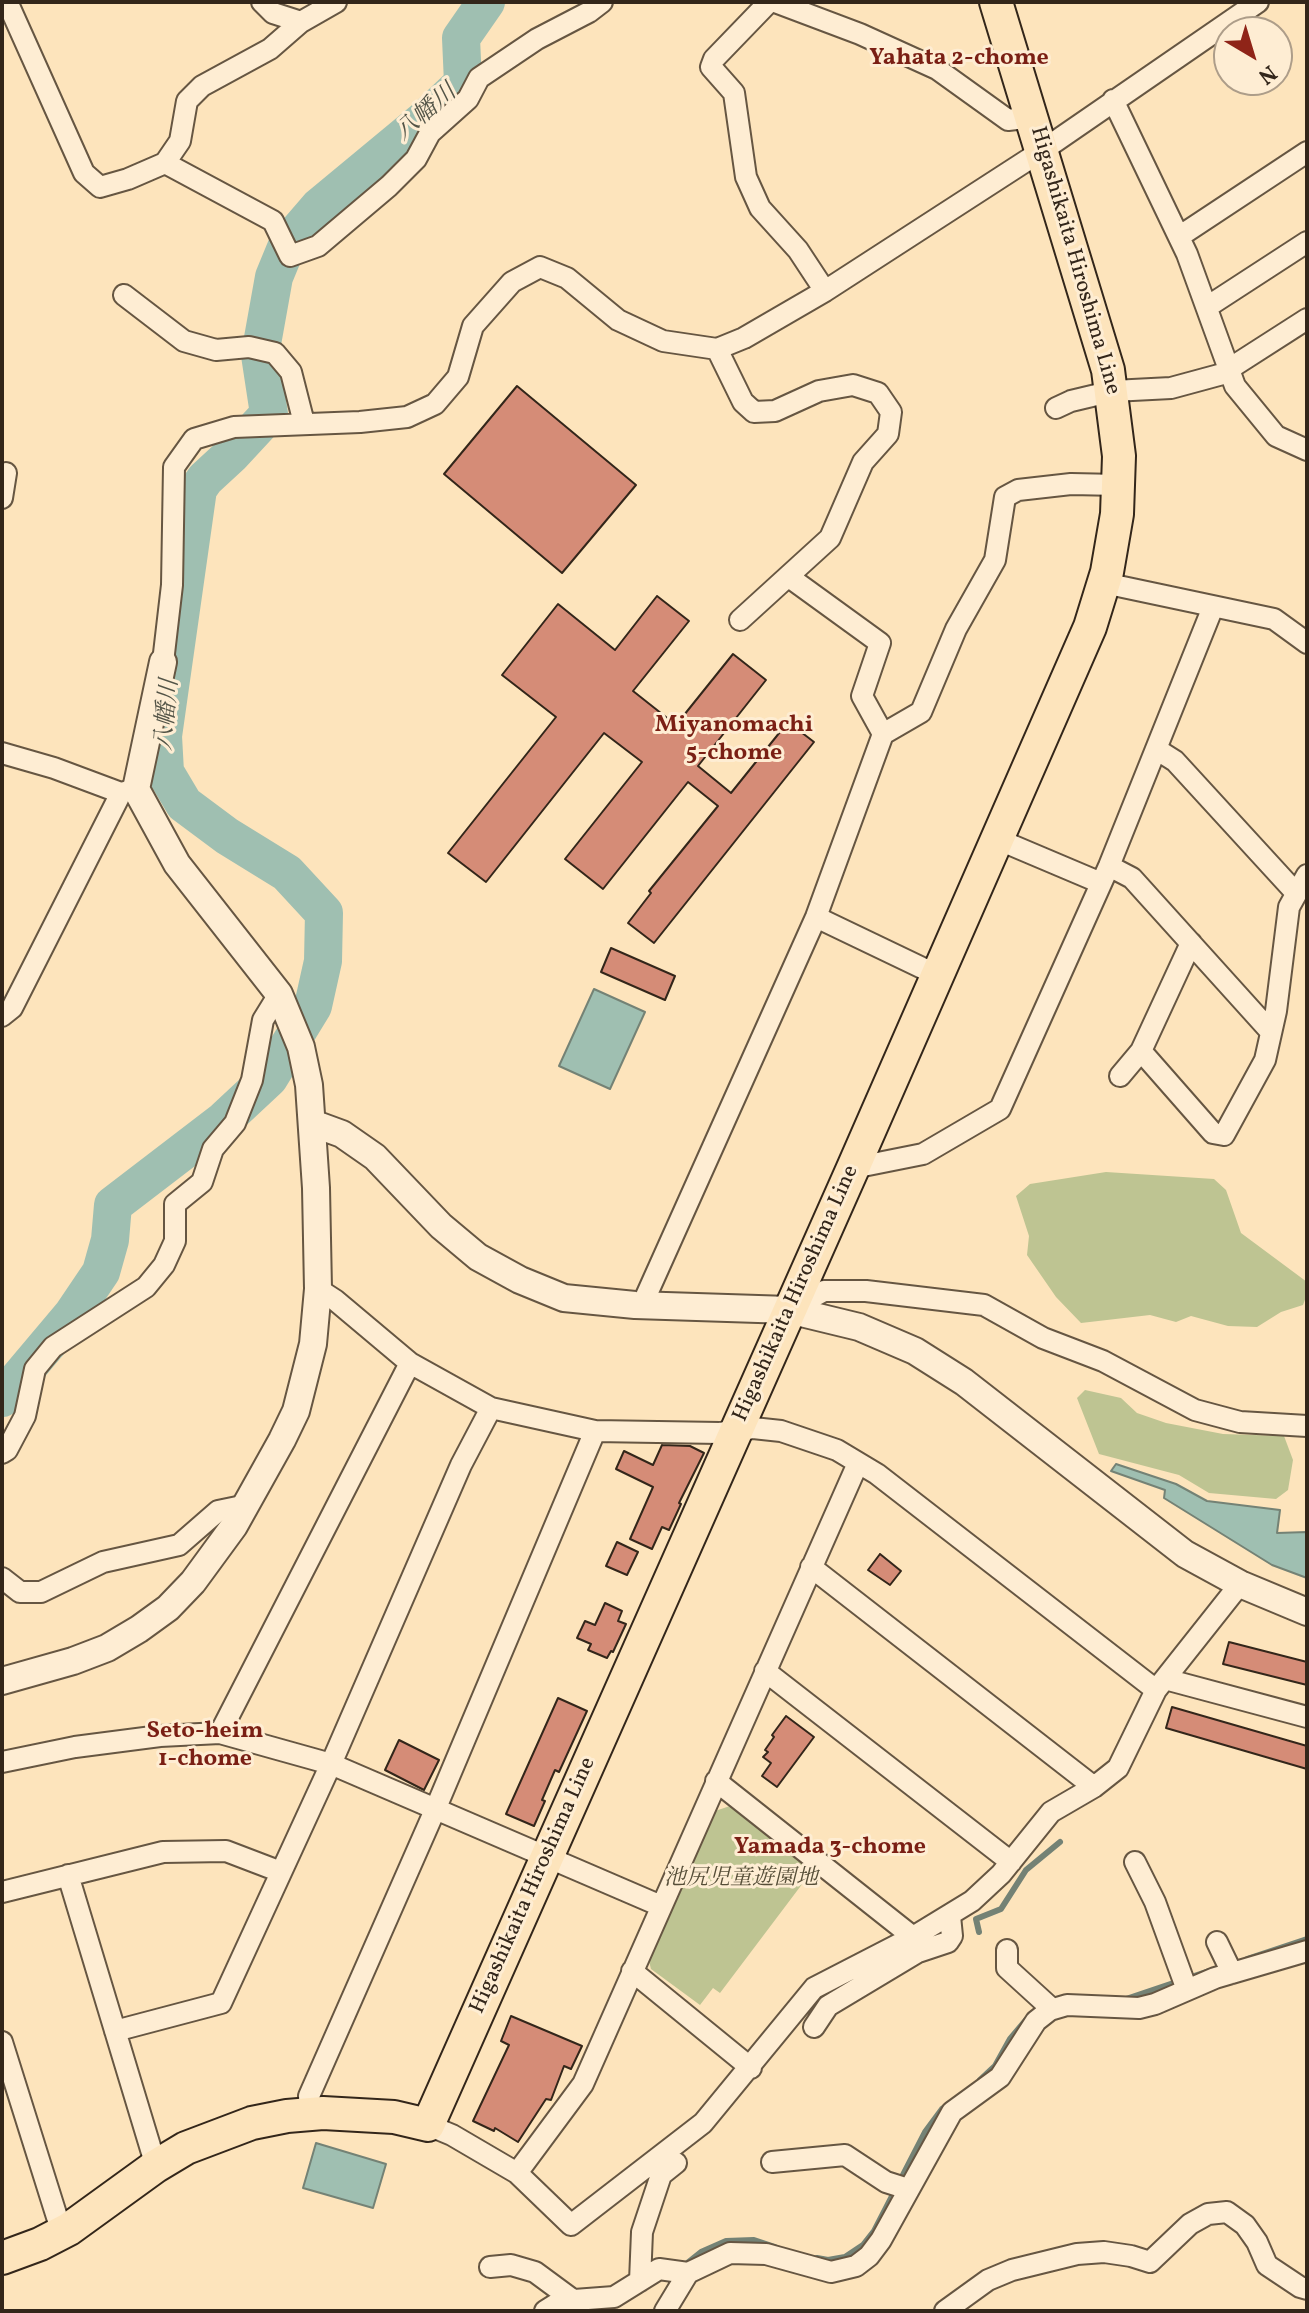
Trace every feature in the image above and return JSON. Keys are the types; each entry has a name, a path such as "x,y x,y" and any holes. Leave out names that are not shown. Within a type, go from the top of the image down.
{"main road":[{"name":"Higashikaita Hiroshima Line","path":"428,2125 1079,654 1104,583 1113,543 1119,485 1113,391 1101,342 996,2"},
{"path":"2,2258 62,2233 186,2148 252,2123 310,2114 358,2113 428,2125"}],"street":[{"path":"262,2 273,13 301,22"},
{"path":"12,7 84,173 100,187 165,163 180,141 187,101 202,86 270,49 301,22 336,2"},
{"path":"165,163 273,221 290,256 318,246 416,159 430,133 468,99 479,78 537,39 602,2"},
{"path":"769,2 714,59 711,67 734,93 746,177 760,208 798,250 825,291"},
{"path":"775,2 860,34 937,69 1008,120 1033,117"},
{"path":"2,1016 12,1008 129,791 163,662 172,585 174,467 194,439 234,427 407,417 435,404 458,377 473,326 512,282 540,267 567,278 618,320 663,341 717,349 744,338 825,291 1043,150 1258,2"},
{"path":"1113,100 1180,236 1235,386 1276,436 1307,450"},
{"path":"1180,236 1307,152"},
{"path":"1207,307 1307,242"},
{"path":"124,295 184,341 216,350 249,347 275,353 291,372 304,423"},
{"path":"1056,408 1071,401 1113,391 1171,388 1230,371 1307,319"},
{"path":"717,349 743,402 754,412 775,411 819,391 853,385 878,393 891,412 888,434 863,462 830,538 740,620"},
{"path":"2,498 6,473"},
{"path":"642,1305 816,917 883,734 921,712 956,629 995,560 1005,497 1018,490 1071,484 1119,485"},
{"path":"789,577 880,643 862,696 883,734"},
{"path":"1104,583 1274,619 1307,643"},
{"path":"853,1168 923,1154 1000,1109 1105,874 1213,607"},
{"path":"1141,1051 1213,1133 1224,1135 1265,1060 1289,907 1301,884 1175,761 1156,749"},
{"path":"2,753 129,791 177,864 279,994 301,1047 309,1085 318,1289 311,1356 296,1411 247,1505 193,1582 168,1608 107,1648 2,1681"},
{"path":"997,839 1105,874 1132,878 1271,1032"},
{"path":"816,917 937,975"},
{"path":"1120,1076 1141,1051 1191,943"},
{"path":"2,1453 7,1450 25,1416 35,1369 53,1347 146,1287 164,1265 175,1241 175,1204 202,1182 213,1149 235,1123 252,1080 263,1020 279,994"},
{"path":"312,1123 342,1134 375,1157 430,1215 478,1257 520,1280 564,1298 642,1305 789,1310 859,1327 915,1351 964,1382 1185,1554 1240,1584 1307,1612"},
{"path":"318,1289 410,1363 491,1408 595,1431 736,1431 753,1428 781,1431 837,1450 877,1474 1160,1684 1307,1717"},
{"path":"789,1310 824,1291 866,1291 984,1305 1043,1338 1103,1361 1195,1410 1240,1422 1307,1426"},
{"path":"220,1733 410,1363"},
{"path":"115,2031 221,2003 331,1764 461,1465 491,1408"},
{"path":"310,2114 309,2096 435,1810 595,1431"},
{"path":"517,2173 583,2084 858,1463"},
{"path":"2,1578 20,1592 41,1592 103,1562 179,1545 218,1511 247,1505"},
{"path":"811,1567 1094,1787"},
{"path":"428,2125 452,2135 517,2173 571,2225 703,2123 814,1988 950,1916 987,1888 1051,1812 1094,1787 1118,1768 1160,1684 1240,1584"},
{"path":"765,1671 1011,1862"},
{"path":"2,1762 75,1747 160,1736 220,1733 331,1764 661,1906"},
{"path":"716,1781 913,1937"},
{"path":"2,1892 163,1852 226,1851 281,1872"},
{"path":"1135,1862 1155,1902 1184,1982"},
{"path":"68,1875 156,2166"},
{"path":"814,2027 828,2006 918,1952 948,1942 952,1936 950,1916"},
{"path":"1007,1950 1007,1968 1051,2009"},
{"path":"545,2311 561,2301 614,2297 659,2269 688,2273 730,2253 766,2254 831,2272 856,2266 869,2256 881,2240 900,2187 952,2112 1000,2077 1036,2021 1051,2009 1067,2005 1139,2008 1155,2004 1184,1982 1226,1959 1307,1951"},
{"path":"632,1971 751,2068"},
{"path":"2,2042 62,2233"},
{"path":"772,2162 845,2155 900,2187"},
{"path":"640,2281 642,2232 661,2175 676,2163"},
{"path":"945,2311 988,2280 1012,2270 1077,2254 1104,2252 1150,2262 1190,2224 1208,2214 1227,2212 1245,2225 1267,2265 1307,2289"},
{"path":"490,2267 511,2265 535,2272 573,2300"},
{"path":"665,2311 688,2273"}],"green space":[{"path":"1106,1172 1214,1179 1226,1190 1241,1233 1307,1282 1303,1305 1281,1312 1257,1327 1228,1326 1191,1316 1176,1322 1150,1315 1081,1323 1056,1297 1027,1255 1029,1236 1016,1196 1030,1184"},
{"path":"1085,1390 1121,1398 1137,1413 1166,1423 1223,1434 1284,1436 1293,1460 1288,1490 1276,1499 1209,1493 1179,1475 1099,1454 1077,1398"},
{"name":"池尻児童遊園地","path":"730,1806 812,1871 720,1993 713,1988 700,2005 651,1969 649,1961 715,1811"}],"shaded area":[{"path":"594,989 645,1012 610,1089 559,1066"},
{"path":"1116,1464 1176,1484 1207,1501 1280,1510 1277,1533 1307,1532 1307,1578 1272,1565 1164,1498 1165,1490 1111,1471"},
{"path":"316,2143 386,2164 373,2208 303,2188"}],"building":[{"path":"517,386 636,485 562,573 444,474"},
{"path":"657,596 689,621 633,691 676,725 733,654 766,680 698,766 731,793 788,722 814,742 654,943 628,923 651,893 649,891 718,806 688,782 603,889 565,859 642,762 604,733 486,882 448,853 556,717 502,675 558,604 615,650"},
{"path":"611,948 675,976 665,1000 601,972"},
{"path":"662,1445 690,1446 704,1453 669,1530 662,1527 652,1549 630,1539 653,1487 616,1469 624,1451 653,1465"},
{"path":"617,1542 638,1552 627,1575 606,1566"},
{"path":"880,1554 901,1571 890,1585 868,1570"},
{"path":"605,1603 622,1611 618,1621 626,1624 607,1658 588,1650 591,1644 577,1638 585,1621 595,1625"},
{"path":"1229,1642 1307,1662 1307,1685 1223,1664"},
{"path":"558,1698 587,1711 559,1772 555,1770 534,1826 506,1814"},
{"path":"1172,1707 1307,1746 1307,1769 1166,1728"},
{"path":"786,1716 814,1737 777,1787 762,1776 771,1763 763,1757 768,1752 765,1750 774,1737 772,1735"},
{"path":"399,1740 439,1760 424,1790 385,1770"},
{"path":"511,2016 582,2046 571,2069 564,2066 551,2100 546,2099 518,2142 495,2128 494,2131 473,2121 509,2045 501,2041"}],"waterway":[{"name":"八幡川","path":"2,1398 72,1315 101,1272 110,1240 113,1205 224,1120 269,1078 313,1006 323,961 324,913 287,873 227,836 184,804 165,772 163,736 198,489 269,414 260,355 274,277 288,243 319,207 424,120 463,83 461,38 486,2"},
{"path":"979,1932 976,1919 1001,1909 1026,1870 1060,1842"},
{"path":"1247,1959 1307,1939"},
{"path":"1126,1999 1209,1971"},
{"path":"980,2080 995,2066 1010,2039 1026,2020"},
{"path":"817,2258 845,2257 863,2245 874,2231 925,2132 949,2104"},
{"path":"686,2264 701,2252 726,2241 754,2240 775,2247"}],"district":[{"name":"Yahata 2-chome","path":"959,60"},
{"name":"Miyanomachi 5-chome","path":"734,741"},
{"name":"Seto-heim 1-chome","path":"205,1747"},
{"name":"Yamada 3-chome","path":"830,1849"}]}
